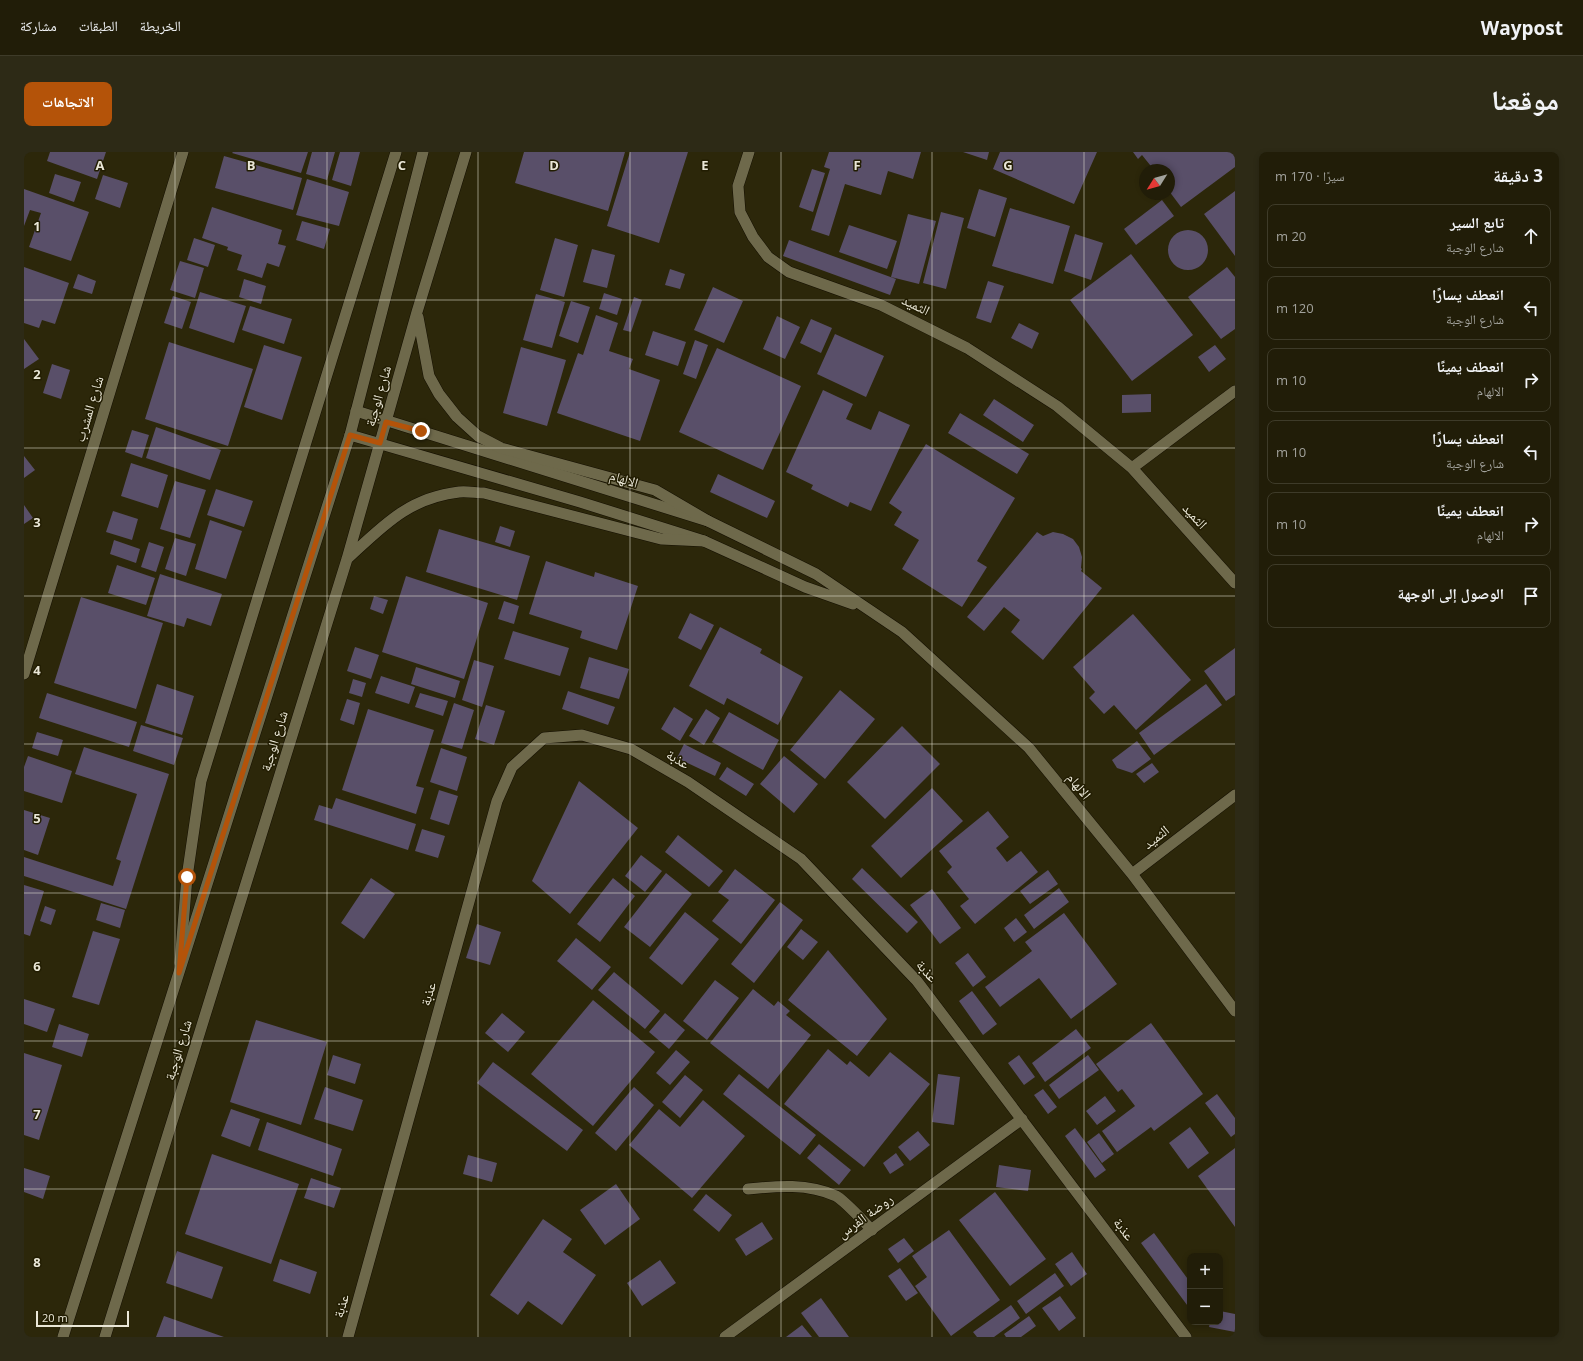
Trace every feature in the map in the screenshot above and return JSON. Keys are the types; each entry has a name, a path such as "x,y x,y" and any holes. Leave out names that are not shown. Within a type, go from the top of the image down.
{"street":[{"name":"شارع المشرب","path":"24,674 183,152"},
{"name":"شارع الوجبة","path":"179,973 187,877 201,781 396,152"},
{"name":"شارع الوجبة","path":"63,1337 350,435 423,152"},
{"name":"شارع الوجبة","path":"105,1337 346,559 417,312 466,152"},
{"name":"الثميد","path":"749,152 738,186 740,212 753,237 768,257 789,272 881,305 967,348 1057,406 1132,468 1235,583"},
{"path":"417,312 430,376 438,394 456,417 478,436 501,448 655,490 708,521"},
{"path":"1132,468 1235,391"},
{"name":"الالهام","path":"356,412 708,521 816,574 869,609 902,632 1029,748 1132,874 1235,1011"},
{"name":"الالهام","path":"350,435 580,502 704,541 805,587 869,609"},
{"path":"346,559 394,516 415,504 460,492 484,493 661,539 704,541"},
{"name":"عذبة","path":"348,1337 497,801 512,767 544,738 582,734 630,749 688,782 801,859 917,981 1186,1337"},
{"name":"الثميد","path":"1132,874 1235,795"},
{"name":"روضة الفرس","path":"725,1337 1022,1119"},
{"path":"748,1189 781,1185 808,1188 836,1197 872,1230"}],"building":[{"path":"50,152 106,152 97,179 47,161"},
{"path":"308,152 301,173 232,153"},
{"path":"312,152 335,152 327,180 306,174"},
{"path":"340,152 360,152 351,186 332,180"},
{"path":"524,152 625,152 608,211 515,183"},
{"path":"630,152 688,152 659,243 607,226"},
{"path":"829,152 921,152 913,179 888,171 881,195 845,184 829,236 811,230 830,169 824,167"},
{"path":"963,152 989,152 987,160"},
{"path":"1000,152 1097,152 1074,204 993,169"},
{"path":"1133,152 1235,152 1235,167 1181,207 1175,199 1175,164 1149,164 1142,155 1138,159"},
{"path":"224,156 302,178 293,210 215,188"},
{"path":"812,169 825,173 813,212 799,207"},
{"path":"55,174 81,182 74,202 49,193"},
{"path":"103,175 128,183 120,208 95,199"},
{"path":"307,179 349,192 339,226 296,215"},
{"path":"24,189 89,212 71,261 29,247 41,213 30,210 24,226"},
{"path":"979,189 1007,198 995,237 967,228"},
{"path":"1235,191 1235,256 1204,214"},
{"path":"1162,200 1174,216 1136,245 1124,229"},
{"path":"212,207 282,230 278,244 286,246 279,267 267,263 262,278 237,270 242,255 227,250 228,247 202,238"},
{"path":"1010,208 1070,226 1053,284 992,266"},
{"path":"941,212 964,218 946,289 923,283"},
{"path":"908,214 936,221 919,284 891,277"},
{"path":"302,221 330,229 324,249 296,240"},
{"path":"849,225 897,241 887,269 839,252"},
{"path":"1192,230 1199,233 1205,239 1208,250 1207,258 1199,267 1192,270 1184,270 1177,267 1169,258 1168,246 1171,239 1180,231"},
{"path":"1075,234 1103,243 1091,280 1064,271"},
{"path":"194,238 215,245 208,267 187,260"},
{"path":"555,238 578,245 564,297 540,290"},
{"path":"789,240 896,279 890,295 783,256"},
{"path":"592,249 615,255 607,288 583,282"},
{"path":"1131,254 1193,335 1132,381 1070,300"},
{"path":"180,261 204,268 195,298 170,290"},
{"path":"24,267 69,283 55,324 42,320 39,328 24,323"},
{"path":"1227,267 1235,277 1235,329 1221,339 1188,297"},
{"path":"670,269 685,274 680,289 665,285"},
{"path":"78,274 96,281 92,294 73,288"},
{"path":"244,279 266,286 261,304 239,297"},
{"path":"988,281 1004,286 991,323 976,318"},
{"path":"713,287 743,301 724,343 694,330"},
{"path":"200,292 246,306 234,343 189,328"},
{"path":"604,293 622,299 617,315 599,309"},
{"path":"536,294 565,302 552,348 523,340"},
{"path":"173,296 191,302 182,329 164,323"},
{"path":"634,297 642,300 631,332 623,330"},
{"path":"571,301 590,307 578,343 559,336"},
{"path":"250,306 292,319 284,344 242,330"},
{"path":"596,315 618,323 609,351 633,359 629,369 660,380 640,441 557,413 578,353 583,355"},
{"path":"777,316 800,327 785,359 763,349"},
{"path":"811,319 832,328 821,353 800,343"},
{"path":"1019,323 1039,333 1032,349 1011,338"},
{"path":"653,331 686,342 678,366 645,355"},
{"path":"835,334 884,356 866,397 817,374"},
{"path":"24,339 39,359 24,369"},
{"path":"695,340 708,345 696,379 683,374"},
{"path":"169,342 253,369 228,446 145,419"},
{"path":"264,345 302,357 282,420 244,407"},
{"path":"1215,345 1226,359 1209,372 1198,357"},
{"path":"521,347 566,360 547,426 503,413"},
{"path":"717,348 801,386 763,470 679,432"},
{"path":"52,364 70,370 61,399 43,393"},
{"path":"823,390 853,404 846,419 871,430 879,411 910,425 871,511 850,502 848,507 811,489 813,485 786,472"},
{"path":"1151,394 1151,412 1122,413 1122,395"},
{"path":"994,399 1034,425 1023,442 983,415"},
{"path":"960,413 1029,454 1017,474 948,433"},
{"path":"156,427 221,450 210,480 146,458"},
{"path":"132,430 149,435 142,458 125,452"},
{"path":"926,444 1015,498 977,561 987,567 962,607 902,569 919,540 894,525 902,512 889,503"},
{"path":"24,456 35,470 24,478"},
{"path":"131,463 168,475 158,508 121,496"},
{"path":"718,474 775,501 767,518 710,492"},
{"path":"175,481 206,490 190,538 160,529"},
{"path":"216,489 253,501 244,527 207,515"},
{"path":"24,505 33,518 24,524"},
{"path":"113,511 138,519 132,540 106,532"},
{"path":"210,520 242,531 226,579 195,569"},
{"path":"500,526 515,531 510,547 495,542"},
{"path":"439,529 530,556 517,600 426,572"},
{"path":"1037,532 1043,536 1053,532 1063,534 1073,539 1079,547 1082,557 1081,571 1102,588 1043,660 1011,632 1020,620 1004,607 984,631 967,617"},
{"path":"175,538 196,544 186,576 165,569"},
{"path":"114,540 140,549 136,563 110,554"},
{"path":"149,542 164,547 156,572 141,567"},
{"path":"546,561 594,577 595,572 638,586 617,650 580,638 582,631 529,614"},
{"path":"117,565 155,578 146,605 108,593"},
{"path":"160,574 222,594 211,626 187,618 184,627 147,616"},
{"path":"406,576 488,603 464,679 382,652"},
{"path":"374,596 388,600 383,614 370,609"},
{"path":"81,597 163,623 136,709 54,683"},
{"path":"504,601 519,606 514,624 498,619"},
{"path":"690,613 714,625 701,650 678,638"},
{"path":"1133,614 1191,680 1136,730 1114,705 1104,714 1089,698 1095,692 1073,667"},
{"path":"720,627 762,649 760,653 803,677 778,725 727,698 724,705 689,686"},
{"path":"513,631 569,648 560,676 504,659"},
{"path":"355,647 379,655 371,679 347,671"},
{"path":"1235,648 1235,695 1226,701 1204,671"},
{"path":"589,657 629,669 619,699 580,688"},
{"path":"474,660 494,666 482,707 462,700"},
{"path":"416,667 460,681 455,698 411,684"},
{"path":"381,676 415,687 409,704 375,693"},
{"path":"353,679 366,683 362,697 349,693"},
{"path":"157,684 194,696 182,735 145,723"},
{"path":"1206,684 1222,705 1154,755 1139,733"},
{"path":"840,690 875,719 825,779 790,750"},
{"path":"568,691 615,707 608,725 562,709"},
{"path":"47,693 137,722 129,747 39,718"},
{"path":"420,693 448,701 443,716 415,707"},
{"path":"347,699 360,703 354,725 340,720"},
{"path":"454,703 474,710 462,749 441,743"},
{"path":"486,705 505,711 494,745 475,739"},
{"path":"674,707 693,719 680,741 661,729"},
{"path":"368,709 434,730 416,786 424,788 416,814 342,790"},
{"path":"706,709 720,718 704,745 689,736"},
{"path":"729,712 779,740 763,770 712,742"},
{"path":"141,725 183,738 174,765 133,751"},
{"path":"902,726 940,764 885,819 847,782"},
{"path":"37,732 63,740 58,756 32,748"},
{"path":"1137,741 1151,759 1132,773 1117,768 1112,760"},
{"path":"684,744 721,763 715,776 677,758"},
{"path":"84,747 169,774 126,909 24,876 24,857 113,886 121,861 116,859 137,794 75,774"},
{"path":"441,748 467,757 457,791 430,782"},
{"path":"28,756 72,771 62,803 24,791 24,767"},
{"path":"784,756 818,784 794,813 760,784"},
{"path":"1152,763 1159,772 1144,783 1136,774"},
{"path":"727,767 754,784 746,796 719,779"},
{"path":"579,781 638,828 570,914 532,881"},
{"path":"932,788 963,821 901,878 871,846"},
{"path":"439,790 458,796 449,825 430,819"},
{"path":"336,798 416,824 408,850 314,820 319,805 332,809"},
{"path":"24,810 50,818 38,855 24,850"},
{"path":"988,811 1009,837 996,848 1007,862 1021,851 1038,872 975,924 960,906 969,899 947,872 952,867 939,851"},
{"path":"422,829 445,836 438,858 415,851"},
{"path":"678,835 723,871 709,887 665,852"},
{"path":"641,855 662,871 645,892 625,876"},
{"path":"862,868 918,922 907,933 852,879"},
{"path":"735,869 775,900 741,944 712,921 729,900 718,892"},
{"path":"1048,870 1058,884 1030,904 1020,891"},
{"path":"666,873 692,894 650,947 624,927"},
{"path":"371,878 395,894 364,939 341,923"},
{"path":"613,878 635,896 600,942 577,924"},
{"path":"24,885 44,891 30,936 24,934"},
{"path":"1059,888 1069,902 1034,929 1024,915"},
{"path":"932,889 961,928 940,944 910,905"},
{"path":"780,902 803,920 754,983 731,964"},
{"path":"101,903 125,910 120,928 96,920"},
{"path":"45,906 56,910 51,925 40,921"},
{"path":"685,912 719,939 682,985 649,958"},
{"path":"1064,913 1117,984 1071,1019 1039,978 1000,1007 985,987 1032,951 1025,942"},
{"path":"1016,918 1027,932 1014,942 1004,928"},
{"path":"477,924 501,932 490,965 466,958"},
{"path":"801,929 818,942 803,960 787,947"},
{"path":"93,931 120,939 99,1005 72,997"},
{"path":"576,938 611,967 592,990 557,961"},
{"path":"828,950 887,1019 857,1056 788,1000"},
{"path":"968,953 986,977 973,987 955,963"},
{"path":"614,972 660,1011 645,1029 598,990"},
{"path":"715,980 739,998 707,1040 683,1021"},
{"path":"753,989 774,1006 778,1001 790,1011 786,1015 811,1035 768,1089 710,1043"},
{"path":"972,991 997,1024 983,1035 959,1001"},
{"path":"24,999 55,1009 47,1032 24,1024"},
{"path":"593,1000 655,1052 593,1126 531,1074"},
{"path":"502,1013 525,1032 508,1052 485,1033"},
{"path":"665,1013 685,1030 669,1049 649,1032"},
{"path":"256,1020 327,1042 301,1125 230,1102"},
{"path":"1151,1023 1203,1094 1154,1131 1151,1127 1117,1152 1102,1131 1135,1106 1122,1089 1118,1092 1096,1064"},
{"path":"59,1024 89,1034 82,1057 52,1047"},
{"path":"1076,1029 1091,1048 1045,1082 1032,1063"},
{"path":"828,1049 847,1065 850,1061 869,1077 890,1052 930,1084 864,1167 784,1104"},
{"path":"676,1050 690,1062 670,1085 656,1073"},
{"path":"24,1053 62,1065 39,1140 24,1135"},
{"path":"333,1055 361,1064 355,1084 327,1075"},
{"path":"1019,1055 1035,1077 1024,1085 1008,1063"},
{"path":"1088,1055 1099,1070 1059,1099 1049,1085"},
{"path":"493,1062 583,1130 567,1151 477,1083"},
{"path":"739,1074 816,1135 800,1155 723,1094"},
{"path":"938,1074 960,1077 954,1125 932,1122"},
{"path":"685,1075 703,1090 680,1118 662,1102"},
{"path":"325,1087 363,1100 353,1131 314,1119"},
{"path":"634,1087 654,1105 616,1151 595,1133"},
{"path":"1043,1089 1057,1107 1048,1114 1034,1095"},
{"path":"1217,1094 1235,1118 1235,1134 1231,1137 1205,1103"},
{"path":"1105,1096 1116,1111 1097,1125 1086,1111"},
{"path":"703,1100 745,1136 692,1198 629,1145 659,1109 680,1127"},
{"path":"231,1109 260,1119 250,1147 221,1136"},
{"path":"267,1122 342,1149 333,1176 258,1150"},
{"path":"1190,1127 1209,1153 1188,1169 1169,1143"},
{"path":"1075,1128 1106,1170 1095,1178 1065,1136"},
{"path":"918,1131 930,1145 910,1161 898,1147"},
{"path":"1099,1133 1114,1154 1102,1163 1087,1142"},
{"path":"819,1144 851,1170 839,1185 807,1158"},
{"path":"1235,1148 1235,1227 1198,1176"},
{"path":"896,1153 904,1165 890,1174 883,1163"},
{"path":"212,1154 299,1184 271,1264 185,1234"},
{"path":"468,1155 497,1163 492,1182 463,1174"},
{"path":"999,1165 1031,1170 1028,1191 996,1187"},
{"path":"24,1168 50,1176 43,1199 24,1192"},
{"path":"311,1178 341,1188 334,1208 304,1198"},
{"path":"616,1184 640,1219 605,1245 580,1210"},
{"path":"995,1192 1046,1259 1010,1286 959,1220"},
{"path":"706,1194 732,1215 719,1232 693,1210"},
{"path":"543,1219 572,1239 563,1252 596,1275 562,1325 528,1301 518,1315 490,1295"},
{"path":"762,1222 773,1239 746,1256 735,1239"},
{"path":"949,1230 1000,1300 951,1336 915,1286 927,1277 912,1256"},
{"path":"1154,1233 1187,1278 1187,1305 1141,1243"},
{"path":"904,1238 914,1251 898,1263 888,1249"},
{"path":"177,1251 223,1267 212,1299 166,1283"},
{"path":"1072,1252 1087,1274 1071,1286 1055,1264"},
{"path":"280,1259 317,1272 310,1294 273,1281"},
{"path":"660,1260 676,1283 642,1306 627,1283"},
{"path":"900,1268 918,1293 906,1301 888,1276"},
{"path":"1055,1273 1064,1286 1026,1314 1017,1301"},
{"path":"1060,1296 1076,1318 1059,1331 1042,1308"},
{"path":"821,1298 849,1337 819,1337 801,1313"},
{"path":"1011,1305 1020,1318 994,1337 977,1337 973,1332"},
{"path":"1223,1312 1235,1314 1235,1332 1209,1327 1209,1325 1223,1325"},
{"path":"164,1316 224,1337 156,1337"},
{"path":"1029,1316 1036,1326 1021,1337 1006,1337 1004,1334"},
{"path":"802,1325 812,1337 786,1337"}],"route":[{"path":"187,877 179,973 350,435 380,443 386,422 421,431"}]}
